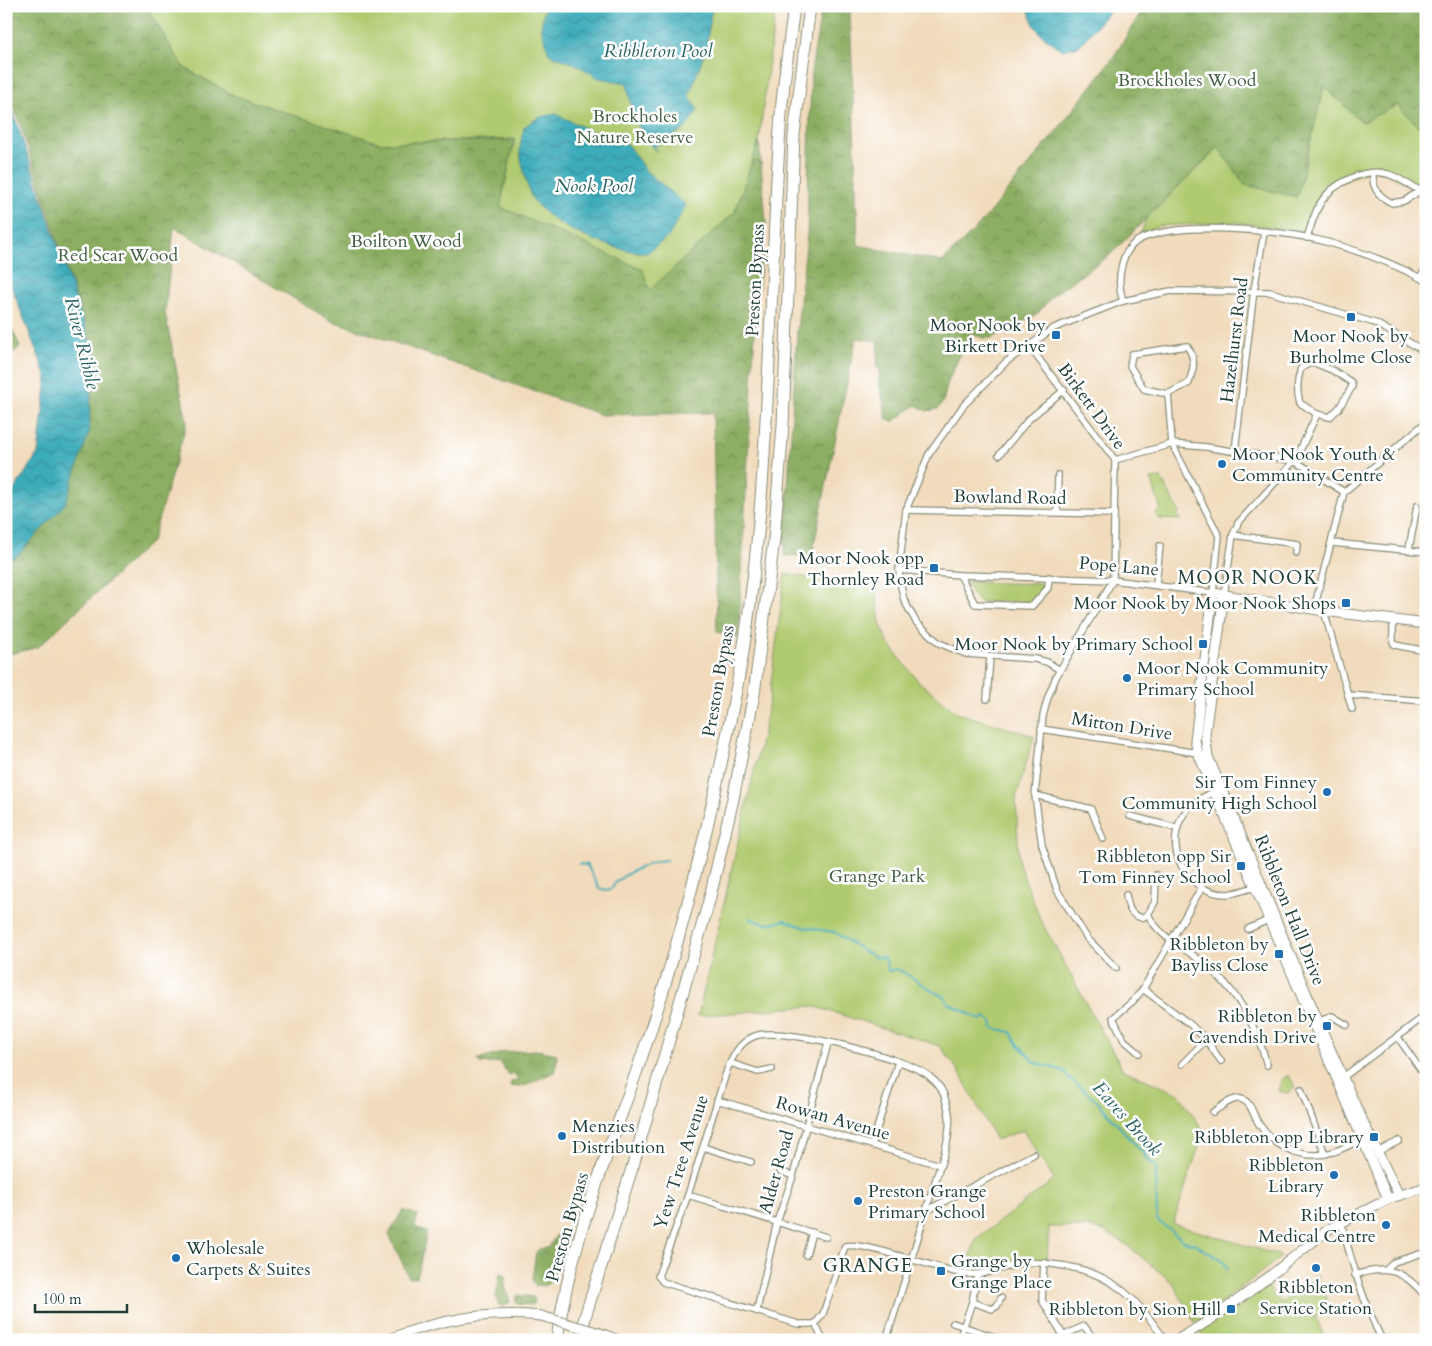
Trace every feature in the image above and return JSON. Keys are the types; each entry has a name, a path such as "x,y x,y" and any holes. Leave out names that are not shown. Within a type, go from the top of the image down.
{"highway":[{"name":"Preston Bypass","path":"557,1340 561,1310 584,1227 679,941 714,801 735,696 757,548 765,468 780,127 794,6"},
{"name":"Preston Bypass","path":"580,1340 585,1317 634,1162 708,901 733,799 754,694 774,540 780,463 794,134 810,6"}],"street":[{"path":"1373,173 1375,189 1379,195 1392,203 1404,201 1423,192"},
{"path":"1307,238 1321,202 1331,191 1354,177 1373,173 1386,173 1423,192"},
{"path":"1123,301 1120,291 1124,258 1128,250 1140,239 1180,229 1241,230 1307,238 1330,243 1426,281"},
{"name":"Hazelhurst Road","path":"1235,451 1254,290 1264,233"},
{"path":"1420,278 1426,268"},
{"path":"1060,670 1047,662 1035,659 990,657 951,650 927,635 916,622 904,600 899,570 906,510 929,454 951,421 982,384 1028,346 1054,328 1123,301 1170,290 1254,290 1270,292 1369,320 1426,352"},
{"name":"Birkett Drive","path":"1028,346 1064,390 1115,460 1113,580"},
{"path":"1187,346 1194,355 1193,371 1189,383 1168,394 1144,389 1130,366 1132,354 1187,346"},
{"path":"1312,362 1332,370 1351,382 1352,388 1335,414 1330,417 1317,414 1300,404 1298,397 1297,384 1301,368 1312,362"},
{"path":"999,455 1029,419 1064,390"},
{"path":"1168,394 1172,444 1219,536 1213,594"},
{"path":"1224,595 1233,535 1238,523 1295,461 1317,414"},
{"path":"1314,609 1344,492 1426,422"},
{"path":"1115,460 1172,444 1235,451 1295,461 1344,492"},
{"path":"1056,512 1058,475"},
{"path":"1409,549 1417,506"},
{"name":"Bowland Road","path":"906,510 1114,514"},
{"path":"1233,535 1297,544 1296,553"},
{"path":"1332,543 1426,552"},
{"path":"1156,584 1160,546"},
{"name":"Pope Lane","path":"899,570 960,575 1049,577 1156,584 1324,611 1426,624"},
{"path":"960,575 974,604 1032,606 1048,588 1049,577"},
{"path":"1113,580 1060,670 1048,697 1041,729 1035,794 1042,845 1057,890 1087,938 1116,968"},
{"name":"Ribbleton Hall Drive","path":"1213,594 1195,740 1202,752 1388,1199"},
{"name":"Ribbleton Hall Drive","path":"1202,752 1224,595"},
{"path":"1324,611 1352,709"},
{"path":"1393,619 1393,642 1395,645 1426,650"},
{"path":"987,699 990,657"},
{"path":"1348,695 1426,701"},
{"name":"Mitton Drive","path":"1041,729 1202,752"},
{"path":"1217,790 1190,806 1177,828 1175,841 1178,860 1188,876 1202,888 1228,894 1258,886"},
{"path":"1035,794 1091,809 1103,840"},
{"path":"1130,816 1177,828"},
{"path":"1126,895 1129,908 1133,914 1142,918 1148,914 1156,902 1156,875"},
{"name":"Ribbleton Hall Drive","path":"1258,886 1268,920 1310,1011 1318,1022 1339,1080"},
{"path":"1139,1053 1124,1040 1114,1018 1143,989 1202,888"},
{"path":"1148,914 1154,927 1205,963 1232,992 1247,1014 1267,1065"},
{"name":"Ribbleton Hall Drive","path":"1248,929 1268,920"},
{"path":"1143,989 1191,1025 1206,1040 1221,1061"},
{"path":"1318,1022 1332,1016 1347,1025"},
{"path":"1339,1080 1426,1016"},
{"name":"Yew Tree Avenue","path":"757,1310 670,1286 658,1276 688,1195 730,1063 740,1046 754,1036 769,1034 799,1036 913,1066 930,1076 942,1089 946,1102 949,1128 940,1165 886,1340"},
{"path":"1397,1036 1420,1069"},
{"path":"1182,1064 1206,1040"},
{"name":"Alder Road","path":"757,1310 777,1222 794,1176 828,1043"},
{"path":"872,1144 898,1062"},
{"path":"730,1063 758,1072 772,1069"},
{"path":"1301,1089 1326,1154"},
{"path":"1213,1112 1234,1100 1242,1099 1247,1103 1262,1129 1279,1145 1299,1153 1326,1154 1364,1138"},
{"name":"Rowan Avenue","path":"717,1100 940,1165"},
{"name":"Ribbleton Hall Drive","path":"1364,1138 1377,1152 1399,1196"},
{"path":"1377,1152 1399,1141"},
{"path":"702,1147 751,1162"},
{"path":"926,1211 1034,1154"},
{"path":"780,1171 794,1176"},
{"path":"1177,1340 1213,1318 1340,1222 1388,1199 1426,1187"},
{"path":"688,1195 826,1236"},
{"path":"1340,1222 1355,1275 1369,1314 1382,1340"},
{"path":"806,1255 812,1232"},
{"path":"815,1324 823,1314 845,1246 851,1245 948,1271 977,1276 1023,1263 1044,1262 1086,1270 1109,1280 1136,1301 1165,1340"},
{"path":"1355,1275 1387,1268 1394,1262 1426,1252"},
{"path":"1044,1262 1042,1300 1064,1335"},
{"path":"1387,1268 1415,1284 1426,1297"},
{"path":"959,1340 972,1302 977,1276"},
{"path":"972,1302 992,1309 997,1306 1001,1298"},
{"path":"757,1310 798,1324 815,1324"},
{"path":"387,1340 423,1326 465,1316 512,1313 541,1316 618,1340"},
{"path":"953,1323 992,1336"},
{"path":"815,1324 823,1340"},
{"path":"1054,1340 1084,1326 1091,1335"}],"green space":[{"name":"Boilton Wood","path":"6,6 146,6 183,67 235,96 380,143 514,140 500,207 642,269 650,290 735,212 759,141 766,222 756,311 738,638 717,632 713,413 602,415 330,320 174,227 165,313 187,422 152,541 38,647 6,655 6,560 17,556 93,351 17,114 6,93"},
{"name":"Brockholes Nature Reserve","path":"146,6 776,6 759,141 735,212 650,291 642,269 500,207 515,139 380,143 235,96 183,67"},
{"name":"Brockholes Wood","path":"822,6 850,6 858,245 942,262 980,224 1055,133 1113,58 1145,6 1426,6 1426,134 1398,105 1362,122 1324,86 1297,197 1245,185 1218,147 1110,255 1053,295 1037,314 992,338 983,338 970,333 948,382 943,402 938,409 927,411 916,405 894,421 887,420 879,381 880,371 877,368 878,341 856,338 812,555 784,556 797,331 807,235 811,72"},
{"path":"1324,86 1362,122 1398,105 1426,134 1426,199 1396,178 1374,169 1327,187 1302,232 1235,222 1159,226 1140,235 1146,219 1219,147 1245,185 1297,196"},
{"path":"6,314 20,347 6,358"},
{"path":"1161,478 1180,513 1177,515 1181,520 1158,519 1156,513 1161,510 1151,479"},
{"name":"Grange Park","path":"785,574 876,588 880,623 889,644 918,681 957,713 1034,736 1016,798 1019,864 1041,921 1123,1070 1179,1094 1204,1131 1173,1224 1282,1256 1195,1323 1172,1282 1127,1245 1104,1231 1086,1227 1049,1227 1047,1260 1024,1261 992,1271 965,1273 976,1239 1054,1180 1023,1130 996,1140 958,1070 940,1046 813,1006 698,1016 767,715"},
{"path":"965,582 1046,585 1035,602 978,602"},
{"path":"536,1050 557,1054 556,1071 527,1085 510,1087 511,1082 518,1079 514,1073 509,1075 500,1062 481,1064 477,1060 505,1052"},
{"path":"1289,1075 1295,1088 1288,1093 1278,1091 1281,1080"},
{"path":"403,1210 418,1215 415,1227 427,1232 417,1277 409,1278 389,1234"},
{"path":"563,1231 569,1236 558,1272 546,1286 535,1285 532,1280 536,1252 539,1249 548,1248 557,1234"},
{"path":"500,1272 505,1275 505,1286 510,1302 504,1307 498,1304 496,1296"},
{"path":"1317,1275 1331,1313 1314,1315 1326,1340 1208,1340 1199,1332 1267,1286 1282,1303"},
{"path":"518,1295 533,1297 535,1301 532,1305 518,1304 515,1301"}],"water":[{"name":"Ribbleton Pool","path":"545,6 712,6 706,49 689,96 698,110 685,129 654,147 656,152 633,118 627,83 599,78 575,64 549,54 541,28"},
{"path":"1028,6 1114,6 1079,46 1063,50 1050,41 1036,27 1032,21"},
{"name":"River Ribble","path":"6,98 14,114 93,351 89,433 65,504 17,556 6,560 6,498 12,493 38,453 47,378 6,273"},
{"name":"Nook Pool","path":"556,114 589,130 626,143 647,172 686,205 669,236 647,253 617,248 568,228 541,209 532,198 528,189 521,160 520,144 524,127 539,117"}],"waterway":[{"name":"Eaves Brook","path":"579,864 587,865 599,888 606,890 611,889 627,874 652,863 666,860"},
{"name":"Eaves Brook","path":"749,918 767,924 785,920 803,927 834,932 866,953 876,958 882,957 886,961 888,971 899,970 945,997 948,1003 981,1020 985,1017 993,1023 992,1028 1011,1032 1018,1044 1036,1063 1064,1071 1069,1078 1096,1100 1143,1153 1146,1153 1145,1157 1156,1166 1157,1220 1183,1240 1192,1244 1195,1243 1218,1258 1228,1269"},
{"path":"1229,1335 1232,1340"}],"place":[{"name":"Moor Nook by Burholme Close","path":"1351,317"},
{"name":"Moor Nook by Birkett Drive","path":"1056,335"},
{"name":"Moor Nook Youth & Community Centre","path":"1222,464"},
{"name":"Moor Nook opp Thornley Road","path":"934,568"},
{"name":"Moor Nook by Moor Nook Shops","path":"1346,603"},
{"name":"Moor Nook by Primary School","path":"1203,644"},
{"name":"Moor Nook Community Primary School","path":"1127,678"},
{"name":"Sir Tom Finney Community High School","path":"1327,792"},
{"name":"Ribbleton opp Sir Tom Finney School","path":"1241,866"},
{"name":"Ribbleton by Bayliss Close","path":"1279,954"},
{"name":"Ribbleton by Cavendish Drive","path":"1327,1026"},
{"name":"Menzies Distribution","path":"562,1136"},
{"name":"Ribbleton opp Library","path":"1374,1137"},
{"name":"Ribbleton Library","path":"1334,1175"},
{"name":"Preston Grange Primary School","path":"858,1201"},
{"name":"Ribbleton Medical Centre","path":"1386,1225"},
{"name":"Wholesale Carpets & Suites","path":"176,1258"},
{"name":"Ribbleton Service Station","path":"1316,1268"},
{"name":"Grange by Grange Place","path":"941,1271"},
{"name":"Ribbleton by Sion Hill","path":"1231,1309"}],"district":[{"name":"MOOR NOOK","path":"1248,577"},
{"name":"GRANGE","path":"868,1265"}],"park label":[{"name":"Red Scar Wood","path":"118,255"}]}
